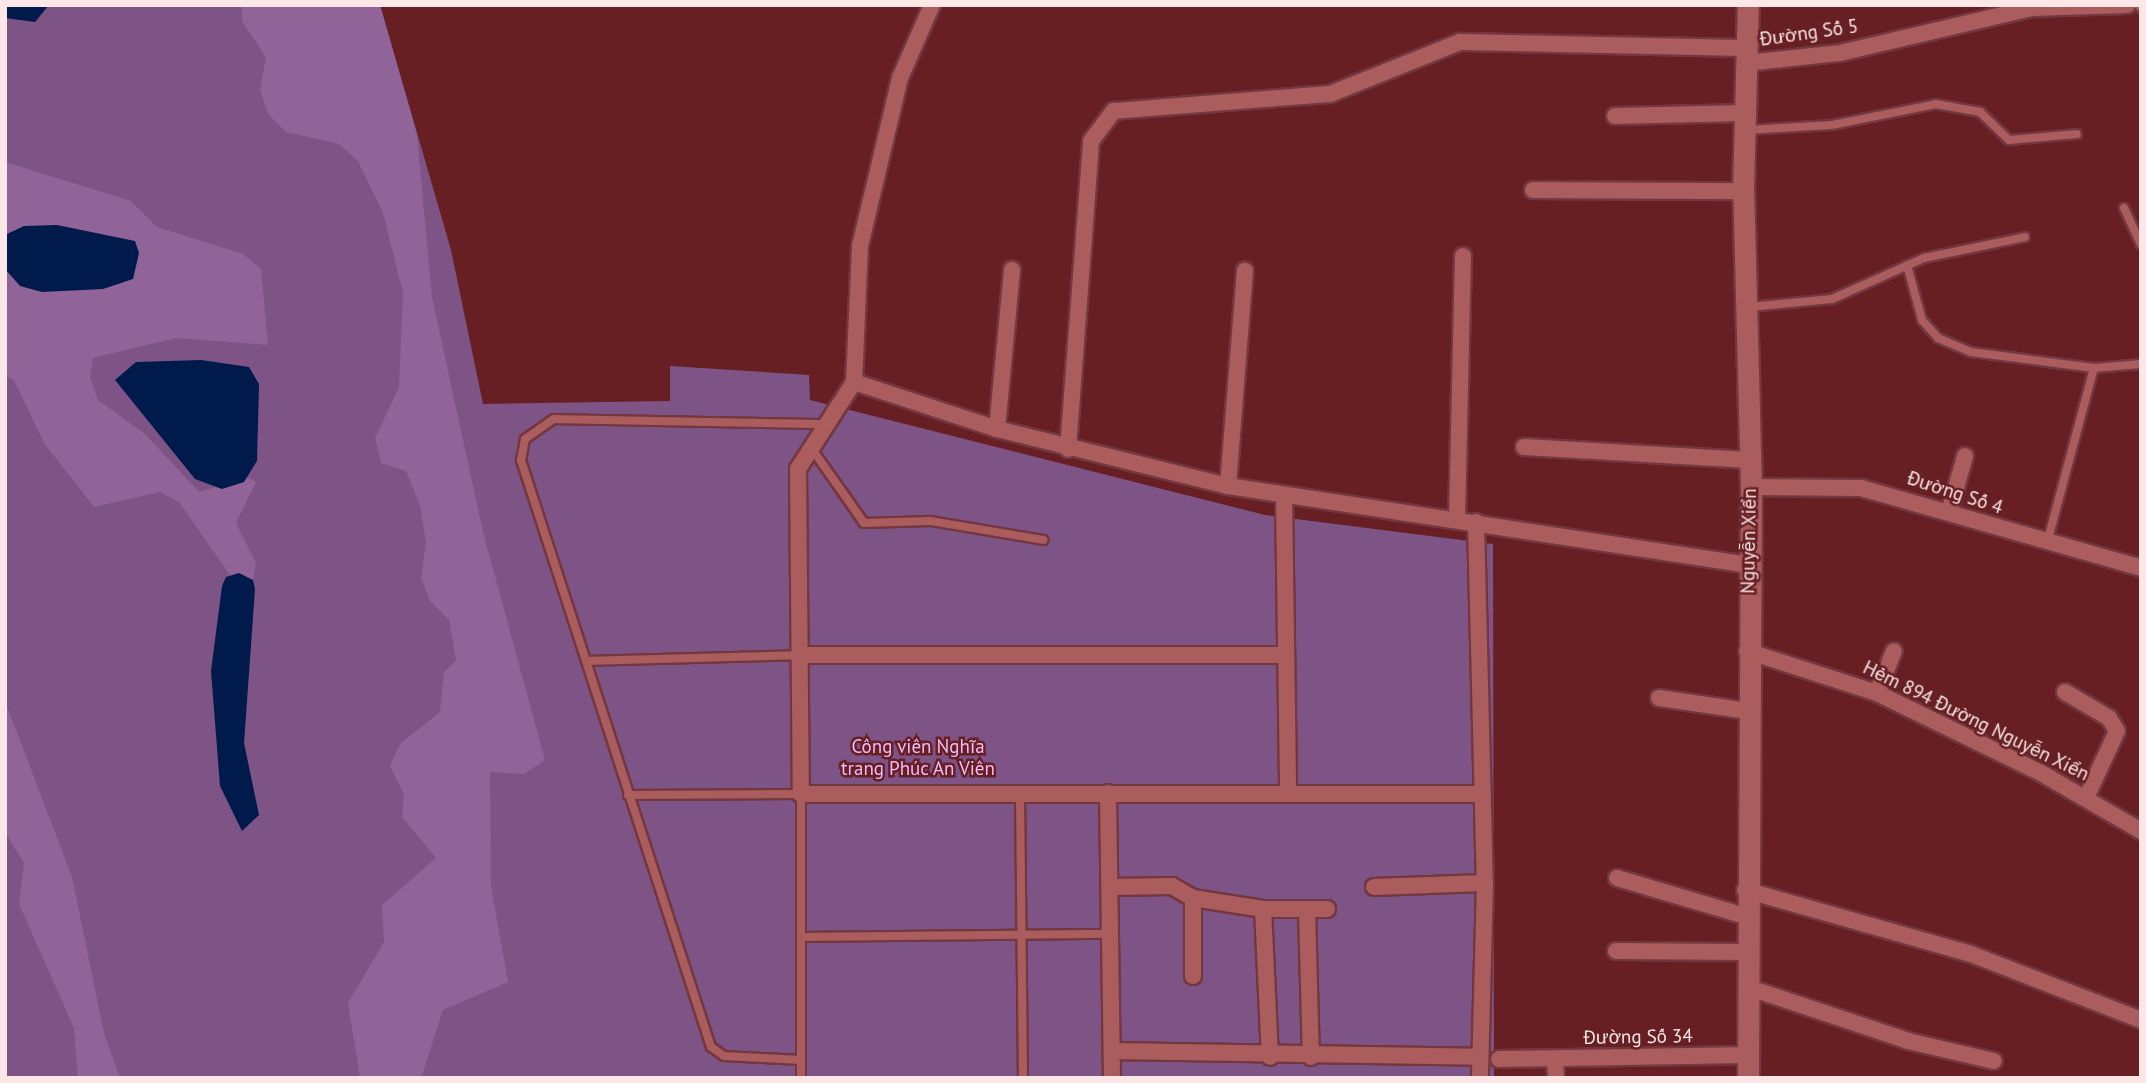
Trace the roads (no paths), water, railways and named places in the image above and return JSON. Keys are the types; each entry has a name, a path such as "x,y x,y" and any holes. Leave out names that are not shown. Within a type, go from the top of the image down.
{"main road":[{"name":"Nguyễn Xiển","path":"1748,5 1743,191 1751,460 1745,890 1748,1078"}],"street":[{"path":"932,5 900,78 860,246 854,382 798,469 796,494 802,655 801,794 1020,790 1108,793 1288,790 1483,794"},
{"name":"Đường Số 5","path":"1068,449 1091,141 1114,111 1330,94 1415,65 1460,42 1746,55 1840,53 2032,8 2124,5"},
{"path":"1615,116 1745,122"},
{"path":"1533,190 1743,191"},
{"path":"1457,519 1463,256"},
{"path":"997,429 1012,270"},
{"path":"1228,486 1245,271"},
{"path":"854,382 997,429 1068,449 1228,486 1283,497 1457,519 1749,565"},
{"path":"1524,447 1751,460"},
{"path":"1950,509 1965,456"},
{"name":"Đường Số 4","path":"1751,487 1861,488 1950,509 2046,545 2141,568"},
{"path":"1283,497 1288,790"},
{"path":"1476,522 1485,883 1480,1078"},
{"name":"Hẻm 894 Đường Nguyễn Xiển","path":"1747,651 1877,693 2086,798 2141,831"},
{"path":"1877,693 1894,651"},
{"path":"802,655 1284,655"},
{"path":"2065,692 2109,718 2117,731 2086,798"},
{"path":"1659,698 1748,711"},
{"path":"1108,793 1112,1078"},
{"path":"1616,878 1745,916"},
{"path":"1374,887 1485,883"},
{"path":"1111,887 1172,886 1192,898 1264,909 1327,909"},
{"path":"1745,890 1971,954 2141,1020"},
{"path":"1192,898 1193,976"},
{"path":"1264,909 1270,1057"},
{"path":"1307,909 1311,1056"},
{"path":"1616,951 1747,952"},
{"path":"1747,987 1908,1041 1994,1061"},
{"path":"1112,1051 1270,1057 1479,1057"},
{"name":"Đường Số 34","path":"1499,1059 1747,1055"},
{"path":"1555,1059 1556,1078"}],"lane":[{"path":"1745,122 1832,125 1936,104 1980,112 2009,141 2077,134"},
{"path":"2124,208 2141,244"},
{"path":"1746,307 1832,299 1907,265 2025,237"},
{"path":"1907,265 1922,320 1938,338 1971,352 2094,368 2141,364"},
{"path":"2046,545 2094,368"},
{"path":"801,1060 724,1056 711,1047 521,460 525,439 537,426 554,419 827,424"},
{"path":"812,449 864,523 931,522 1043,540"},
{"path":"587,661 802,655"},
{"path":"1020,790 1023,1078"},
{"path":"628,796 801,794 801,1078"},
{"path":"802,937 1110,934"}],"water":[{"path":"5,5 49,5 35,22 5,18"},
{"path":"57,225 135,241 139,253 133,279 103,289 42,292 20,286 5,269 5,235 24,226"},
{"path":"201,360 249,367 259,384 257,461 244,482 222,489 195,479 115,380 136,362"},
{"path":"239,573 253,580 255,589 244,743 259,815 242,831 220,786 211,671 222,586 226,577"}],"park label":[{"name":"Công viên Nghĩa trang Phúc An Viên","path":"918,758"}]}
